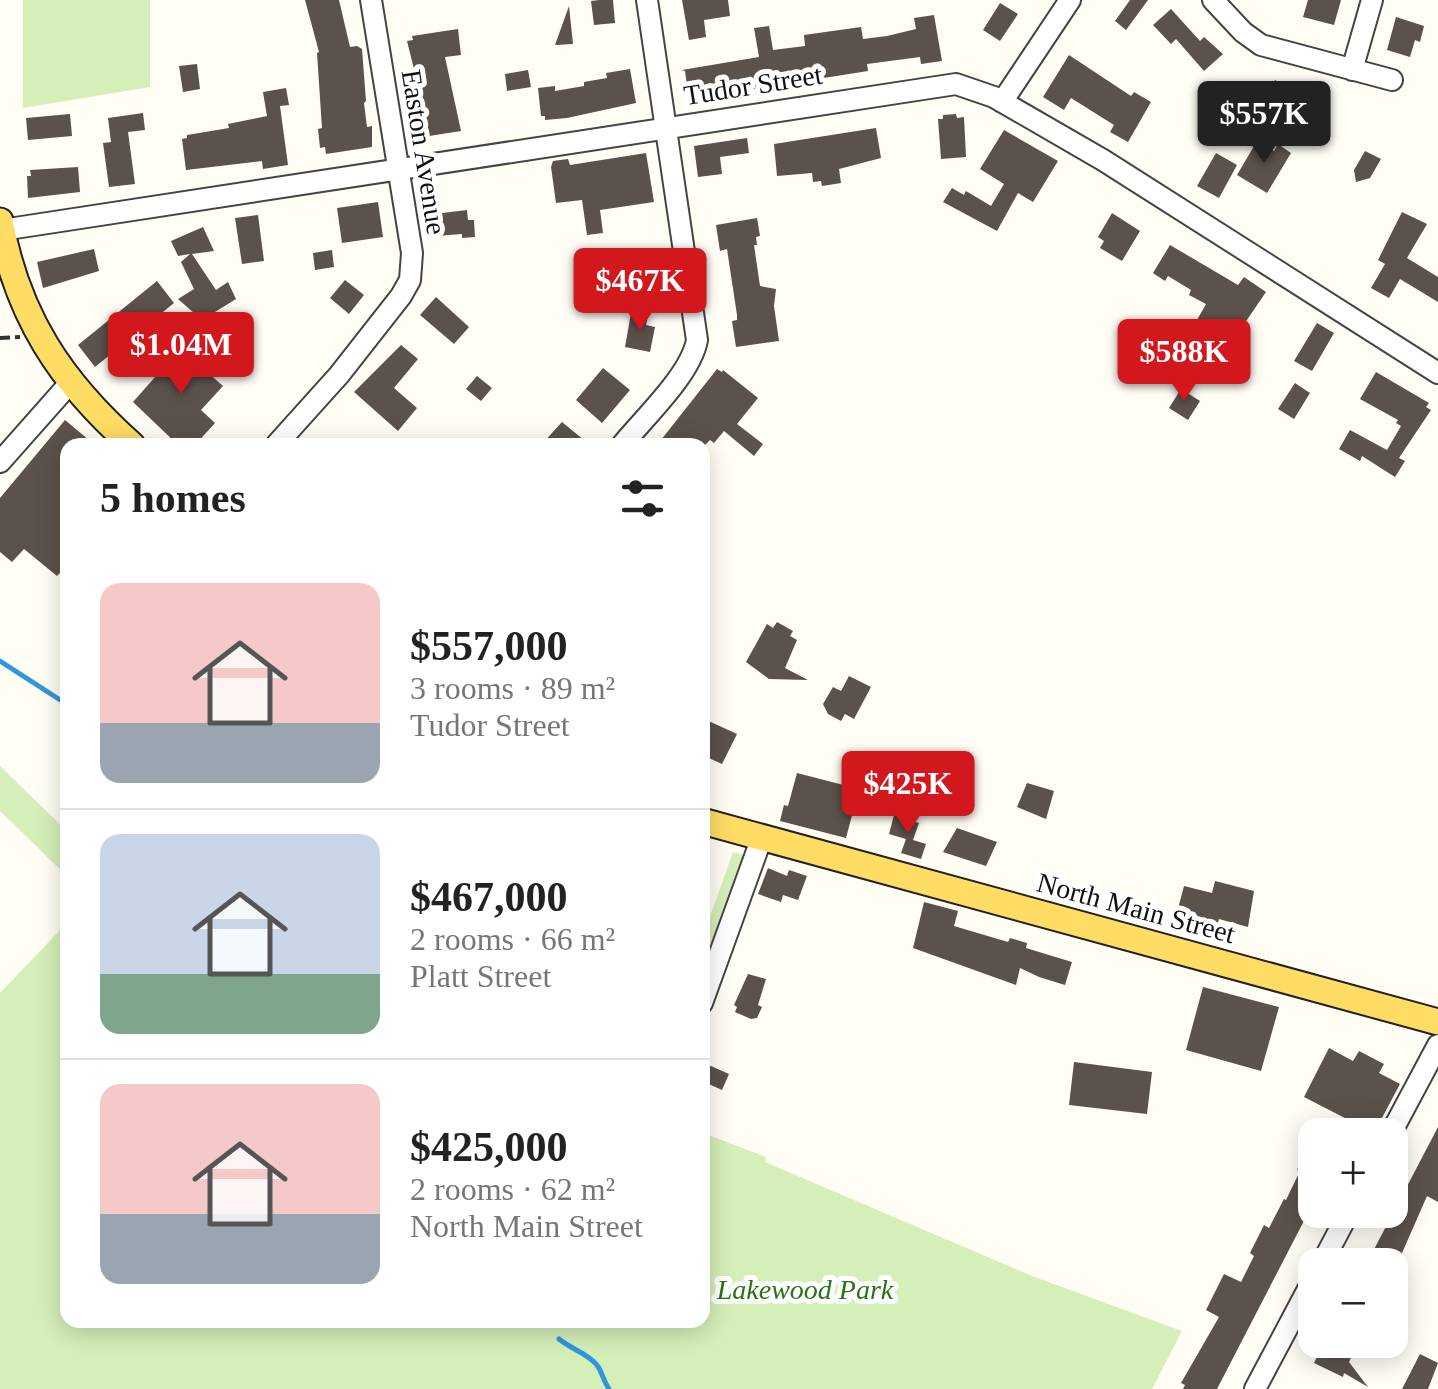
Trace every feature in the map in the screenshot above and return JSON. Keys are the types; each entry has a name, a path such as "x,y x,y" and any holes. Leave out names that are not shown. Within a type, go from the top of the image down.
{"main road":[{"path":"1,225 29,314 43,343 70,383 125,438"},
{"name":"North Main Street","path":"710,823 1438,1022"}],"street":[{"name":"Easton Avenue","path":"282,438 353,358 410,280 412,253 371,0"},
{"path":"628,438 683,371 696,345 694,303 647,0"},
{"path":"1002,102 1070,0"},
{"path":"1213,0 1261,45 1392,80"},
{"path":"1352,70 1372,0"},
{"name":"Tudor Street","path":"1,225 947,84 974,88 1103,160 1438,373"},
{"path":"0,462 70,383"},
{"path":"710,981 762,837"},
{"path":"1399,1118 1438,1045"},
{"path":"1254,1389 1298,1307"}],"green space":[{"path":"23,0 150,0 150,87 23,108"},
{"path":"0,766 60,824 60,869 0,811"},
{"path":"733,852 747,856 710,954 710,917"},
{"name":"Lakewood Park","path":"60,930 60,1328 710,1328 710,1136 1032,1276 1182,1331 1152,1389 0,1389 0,993"}],"building":[{"path":"305,0 339,0 350,47 362,49 364,103 367,127 372,126 372,147 326,154 325,147 320,148 319,52"},
{"path":"613,0 615,23 594,25 591,1"},
{"path":"682,0 728,0 730,16 704,20 706,37 689,40"},
{"path":"1130,0 1148,0 1126,30 1115,21"},
{"path":"1308,0 1341,0 1334,25 1303,17"},
{"path":"1000,3 1018,14 1000,41 983,30"},
{"path":"569,6 573,44 555,45"},
{"path":"1171,9 1200,41 1204,37 1223,54 1204,71 1176,39 1171,44 1153,25"},
{"path":"934,15 942,61 921,64 920,57 867,64 868,71 729,93 709,83 711,98 689,101 682,70 759,57 754,28 769,26 773,50 805,46 804,35 861,27 863,39 887,36 916,29 914,18"},
{"path":"1396,17 1424,26 1410,57 1387,50"},
{"path":"458,29 461,55 445,57 461,131 429,136 429,131 422,132 419,114 425,113 407,41 413,40 412,36"},
{"path":"1069,55 1131,96 1134,92 1151,102 1128,142 1110,132 1114,125 1071,98 1064,110 1043,97"},
{"path":"197,64 200,89 183,92 179,66"},
{"path":"630,69 636,103 567,118 545,120 541,116 538,88 555,86 555,91 584,86 584,82 607,78 606,73"},
{"path":"528,70 531,87 507,91 505,74"},
{"path":"1275,80 1312,101 1300,120 1280,108 1283,103 1267,93"},
{"path":"286,88 289,105 280,106 288,165 263,169 262,161 186,170 182,139 267,116 263,92"},
{"path":"143,113 145,130 128,132 135,184 109,187 103,143 111,142 108,118"},
{"path":"70,114 72,136 28,140 26,118"},
{"path":"956,114 957,118 964,117 966,157 941,159 938,119"},
{"path":"876,128 881,158 839,169 841,183 822,186 821,181 813,182 812,173 777,176 774,144"},
{"path":"1004,130 1058,161 1033,202 1018,193 997,231 943,202 952,188 964,195 966,191 991,206 1004,184 980,169"},
{"path":"747,138 749,153 720,157 722,174 698,177 694,146"},
{"path":"1257,141 1274,151 1278,144 1291,153 1267,193 1237,175"},
{"path":"1365,151 1381,159 1370,178 1356,182 1354,170"},
{"path":"646,153 654,202 600,210 603,233 587,235 582,200 556,203 553,161 568,159 570,165"},
{"path":"1216,153 1237,165 1219,198 1197,186"},
{"path":"78,167 80,192 28,198 30,170"},
{"path":"378,202 383,237 342,243 337,208"},
{"path":"467,210 468,220 474,220 475,237 436,236 434,214"},
{"path":"1402,212 1427,224 1407,258 1438,277 1438,302 1400,279 1389,298 1371,288 1385,264 1378,260"},
{"path":"1112,213 1140,231 1122,261 1100,248 1104,241 1098,237"},
{"path":"258,215 264,261 242,264 235,218"},
{"path":"757,218 760,236 754,245 760,286 776,289 779,341 736,347 732,321 737,320 737,315 727,249 720,251 716,225"},
{"path":"203,227 214,251 192,254 216,290 228,282 236,299 202,320 178,299 194,289 181,262 190,254 178,256 171,241"},
{"path":"1170,245 1238,285 1244,277 1266,292 1238,333 1247,337 1232,367 1216,360 1223,345 1193,327 1206,304 1168,276 1165,281 1153,273"},
{"path":"94,249 99,271 43,288 37,262"},
{"path":"332,250 334,267 315,270 313,253"},
{"path":"647,251 652,283 625,287 623,276 617,277 614,256"},
{"path":"345,280 364,295 349,314 330,298"},
{"path":"157,281 174,303 95,367 78,345"},
{"path":"436,297 469,327 454,344 420,315"},
{"path":"631,313 648,316 646,325 655,327 650,352 625,347"},
{"path":"1317,323 1334,333 1312,371 1294,361"},
{"path":"186,342 211,365 206,371 223,386 201,410 215,423 201,438 171,438 133,402"},
{"path":"401,345 418,359 394,388 417,408 398,431 354,392"},
{"path":"603,368 630,390 602,423 576,400"},
{"path":"717,369 758,398 737,424 763,444 754,456 724,431 714,443 710,438 663,438"},
{"path":"1376,372 1429,403 1426,407 1431,410 1399,458 1405,461 1395,477 1362,456 1360,461 1339,449 1350,430 1387,450 1401,426 1396,423 1398,420 1360,399"},
{"path":"477,376 492,388 481,401 466,389"},
{"path":"1295,383 1310,393 1294,419 1278,409"},
{"path":"1181,389 1200,401 1188,420 1169,408"},
{"path":"65,420 87,438 60,438 57,576 24,549 12,562 0,552 0,498"},
{"path":"562,422 581,438 547,438"},
{"path":"777,622 793,631 790,636 797,640 785,668 808,680 769,679 746,662 767,624 773,628"},
{"path":"849,676 871,687 854,719 845,714 841,721 828,714 823,704 833,687 841,691"},
{"path":"710,722 737,734 722,764 710,759"},
{"path":"797,773 859,789 846,838 780,821"},
{"path":"1027,783 1054,791 1046,819 1017,807"},
{"path":"894,815 919,823 913,840 926,844 921,859 901,853 906,839 889,834"},
{"path":"957,828 997,842 986,866 943,852"},
{"path":"768,868 787,876 789,870 807,876 798,900 783,895 781,902 758,894"},
{"path":"1215,881 1254,891 1248,927 1219,919 1216,930 1175,920 1184,886 1212,893"},
{"path":"924,902 958,911 954,926 1008,942 1010,938 1027,943 1026,948 1072,962 1065,985 1020,968 1016,985 913,948"},
{"path":"748,974 766,979 758,1005 762,1007 757,1018 751,1019 735,1012 734,1005"},
{"path":"1203,987 1279,1007 1261,1071 1186,1050"},
{"path":"1329,1048 1353,1061 1359,1051 1384,1064 1379,1073 1400,1084 1382,1118 1345,1118 1304,1097"},
{"path":"1074,1062 1152,1072 1147,1114 1069,1105"},
{"path":"710,1066 729,1074 722,1090 710,1085"},
{"path":"1438,1127 1438,1202 1427,1196 1404,1248 1375,1248 1385,1228 1408,1228 1408,1184"},
{"path":"1298,1175 1300,1228 1217,1389 1183,1389 1185,1385 1181,1383 1219,1317 1206,1310 1224,1274 1241,1282 1264,1225 1269,1228"},
{"path":"1420,1354 1438,1363 1428,1389 1402,1389"},
{"path":"1316,1358 1351,1358 1349,1362 1368,1387 1344,1373 1343,1377 1314,1363"}],"waterway":[{"path":"0,661 60,700"},
{"path":"559,1339 593,1361 609,1389"}]}
